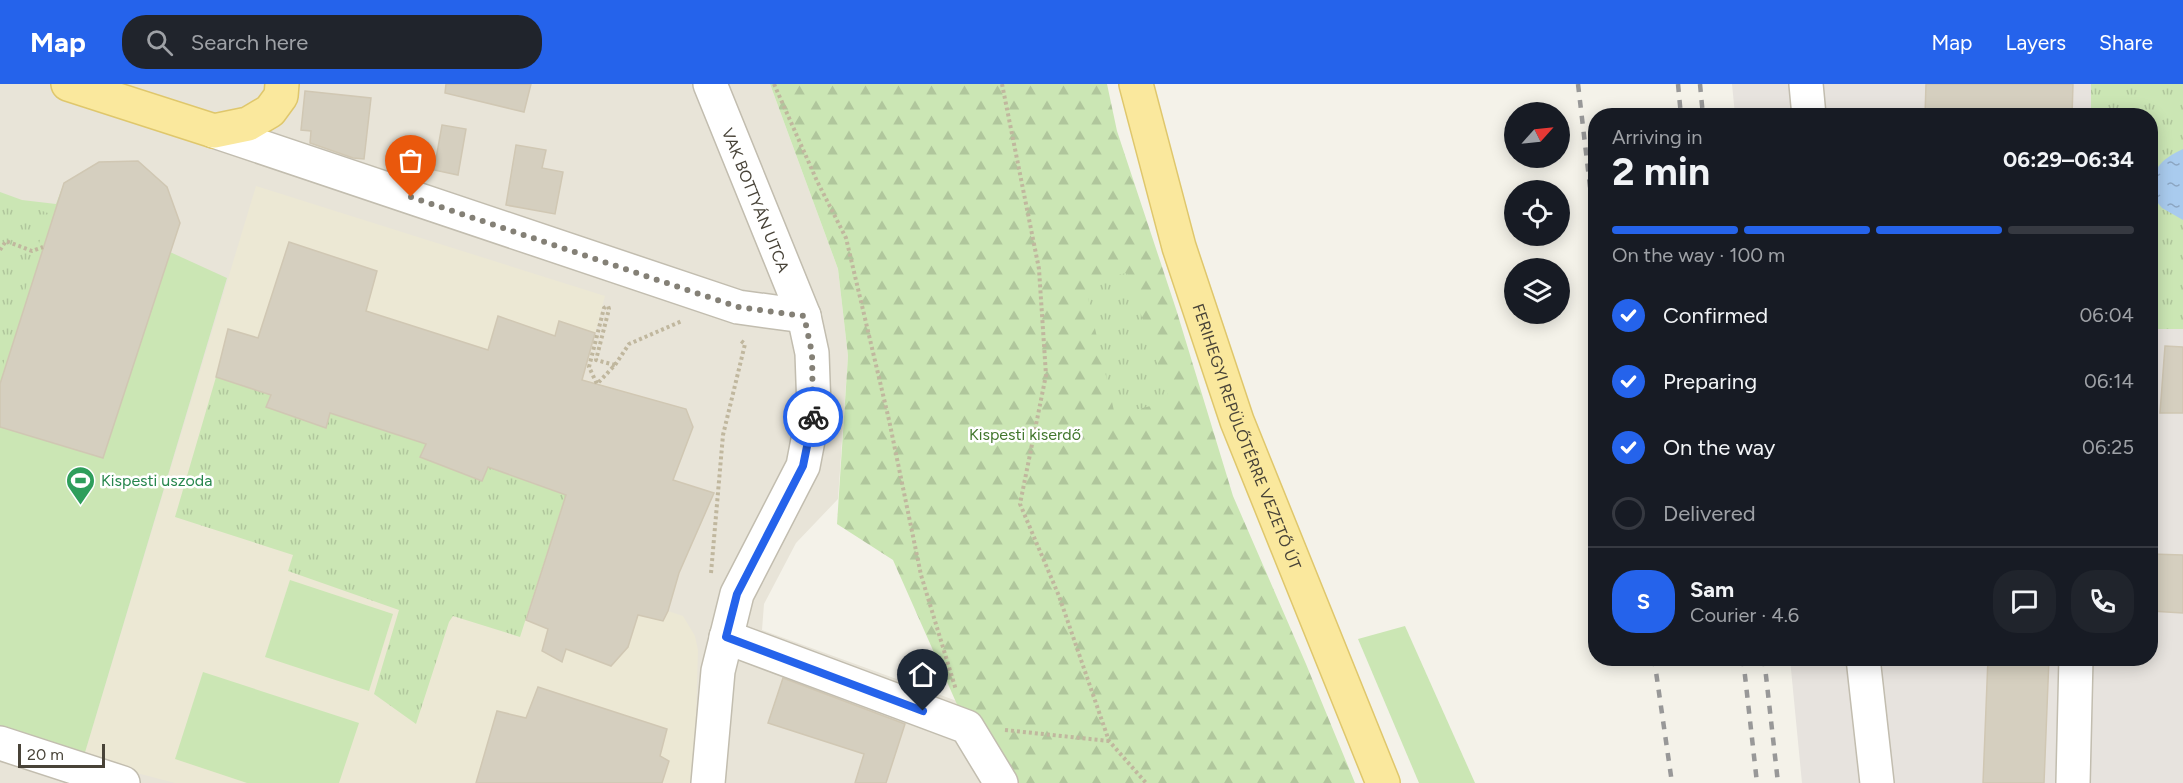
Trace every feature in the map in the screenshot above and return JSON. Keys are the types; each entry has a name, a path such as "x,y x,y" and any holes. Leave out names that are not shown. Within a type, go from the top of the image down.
{"main road":[{"path":"68,84 214,131 248,124 270,111 282,90"},
{"name":"FERIHEGYI REPÜLŐTÉRRE VEZETŐ ÚT","path":"1136,84 1179,247 1237,421 1383,783"}],"street":[{"name":"VAK BOTTYÁN UTCA","path":"708,783 718,671 737,594 803,466 814,409 812,353 804,316 710,84"},
{"path":"1806,84 1808,108"},
{"path":"214,131 738,307 804,316"},
{"path":"726,637 967,727 1001,783"},
{"path":"1864,666 1877,783"},
{"path":"2073,783 2076,666"},
{"path":"0,743 123,783"}],"path":[{"path":"774,84 817,181 846,238 889,420 921,575 967,727 1109,741"},
{"path":"1002,84 1039,270 1046,375 1020,504 1059,596 1109,741 1146,783"},
{"path":"0,250 6,242 32,251 43,247"},
{"path":"615,365 596,360 609,309 608,306 604,308 589,366 597,384 615,365 629,344 691,317"},
{"path":"710,583 723,435 745,344 737,338"}],"shaded area":[{"path":"0,84 770,84 838,269 848,356 838,499 796,543 764,604 762,630 1009,720 1034,783 0,783"},
{"path":"1732,84 2183,84 2183,783 1802,783 1791,666 2158,666 2158,108 1734,108"},
{"path":"256,186 605,296 583,379 686,409 673,480 714,493 679,573 668,611 683,616 695,636 698,650 694,783 175,783 83,759"}],"green space":[{"name":"Kispesti kiserdő","path":"770,84 1107,84 1117,131 1176,309 1233,496 1355,783 1001,783 967,727 893,560 837,524 848,356 838,269"},
{"path":"2091,84 2183,84 2183,329 2158,329 2158,108 2091,108"},
{"name":"Kispesti uszoda","path":"138,161 167,187 170,252 227,278 83,759 0,734 0,192 22,200 56,204 64,183 99,162"},
{"path":"0,196 48,213 0,375"},
{"path":"1127,273 1170,401 1115,415 1084,281"},
{"path":"216,377 271,395 266,407 326,427 330,413 426,444 420,457 482,481 488,467 537,485 546,460 570,482 520,637 453,616 449,622 416,724 374,694 399,610 288,571 293,555 175,517"},
{"path":"290,580 393,614 369,691 265,657"},
{"path":"1405,626 1475,783 1419,783 1358,639"},
{"path":"203,672 359,723 339,783 247,783 175,759"}],"water":[{"path":"2183,149 2183,220 2158,203 2158,168 2168,157"}],"building":[{"path":"446,84 531,84 524,112 445,93"},
{"path":"1926,84 2073,84 2072,108 1925,108"},
{"path":"305,91 371,98 364,159 353,158 310,143 311,131 301,130"},
{"path":"442,125 466,129 458,175 434,170"},
{"path":"516,145 546,150 542,168 563,172 555,214 506,205"},
{"name":"Kispesti uszoda","path":"138,161 167,187 180,223 103,458 0,427 0,384 64,183 99,162"},
{"path":"289,242 377,271 366,311 488,350 498,316 555,336 559,321 595,333 582,380 686,409 693,427 673,480 714,493 679,573 663,621 638,615 628,647 611,666 566,649 562,662 542,651 548,629 526,620 566,495 488,467 482,481 420,457 426,444 330,413 326,428 266,407 271,395 216,377 228,329 258,338"},
{"path":"2165,346 2183,347 2183,413 2160,413"},
{"path":"2158,554 2183,555 2183,613 2158,611"},
{"path":"1988,666 2049,666 2044,783 1983,783"},
{"path":"783,678 905,724 886,783 855,783 864,754 768,723"},
{"path":"538,687 667,729 660,756 669,761 662,783 476,783 497,711 526,718"}],"railway":[{"path":"1578,84 1588,170"},
{"path":"1678,84 1680,108"},
{"path":"1700,84 1702,108"},
{"path":"1655,666 1672,783"},
{"path":"1744,666 1757,783"},
{"path":"1765,666 1778,783"}],"way so far":[{"path":"411,197 738,307 804,316 812,353 813,417"}],"place":[{"name":"Kispesti uszoda","path":"80,506"}],"route":[{"path":"813,417 803,466 737,594 726,637 923,711"}]}
